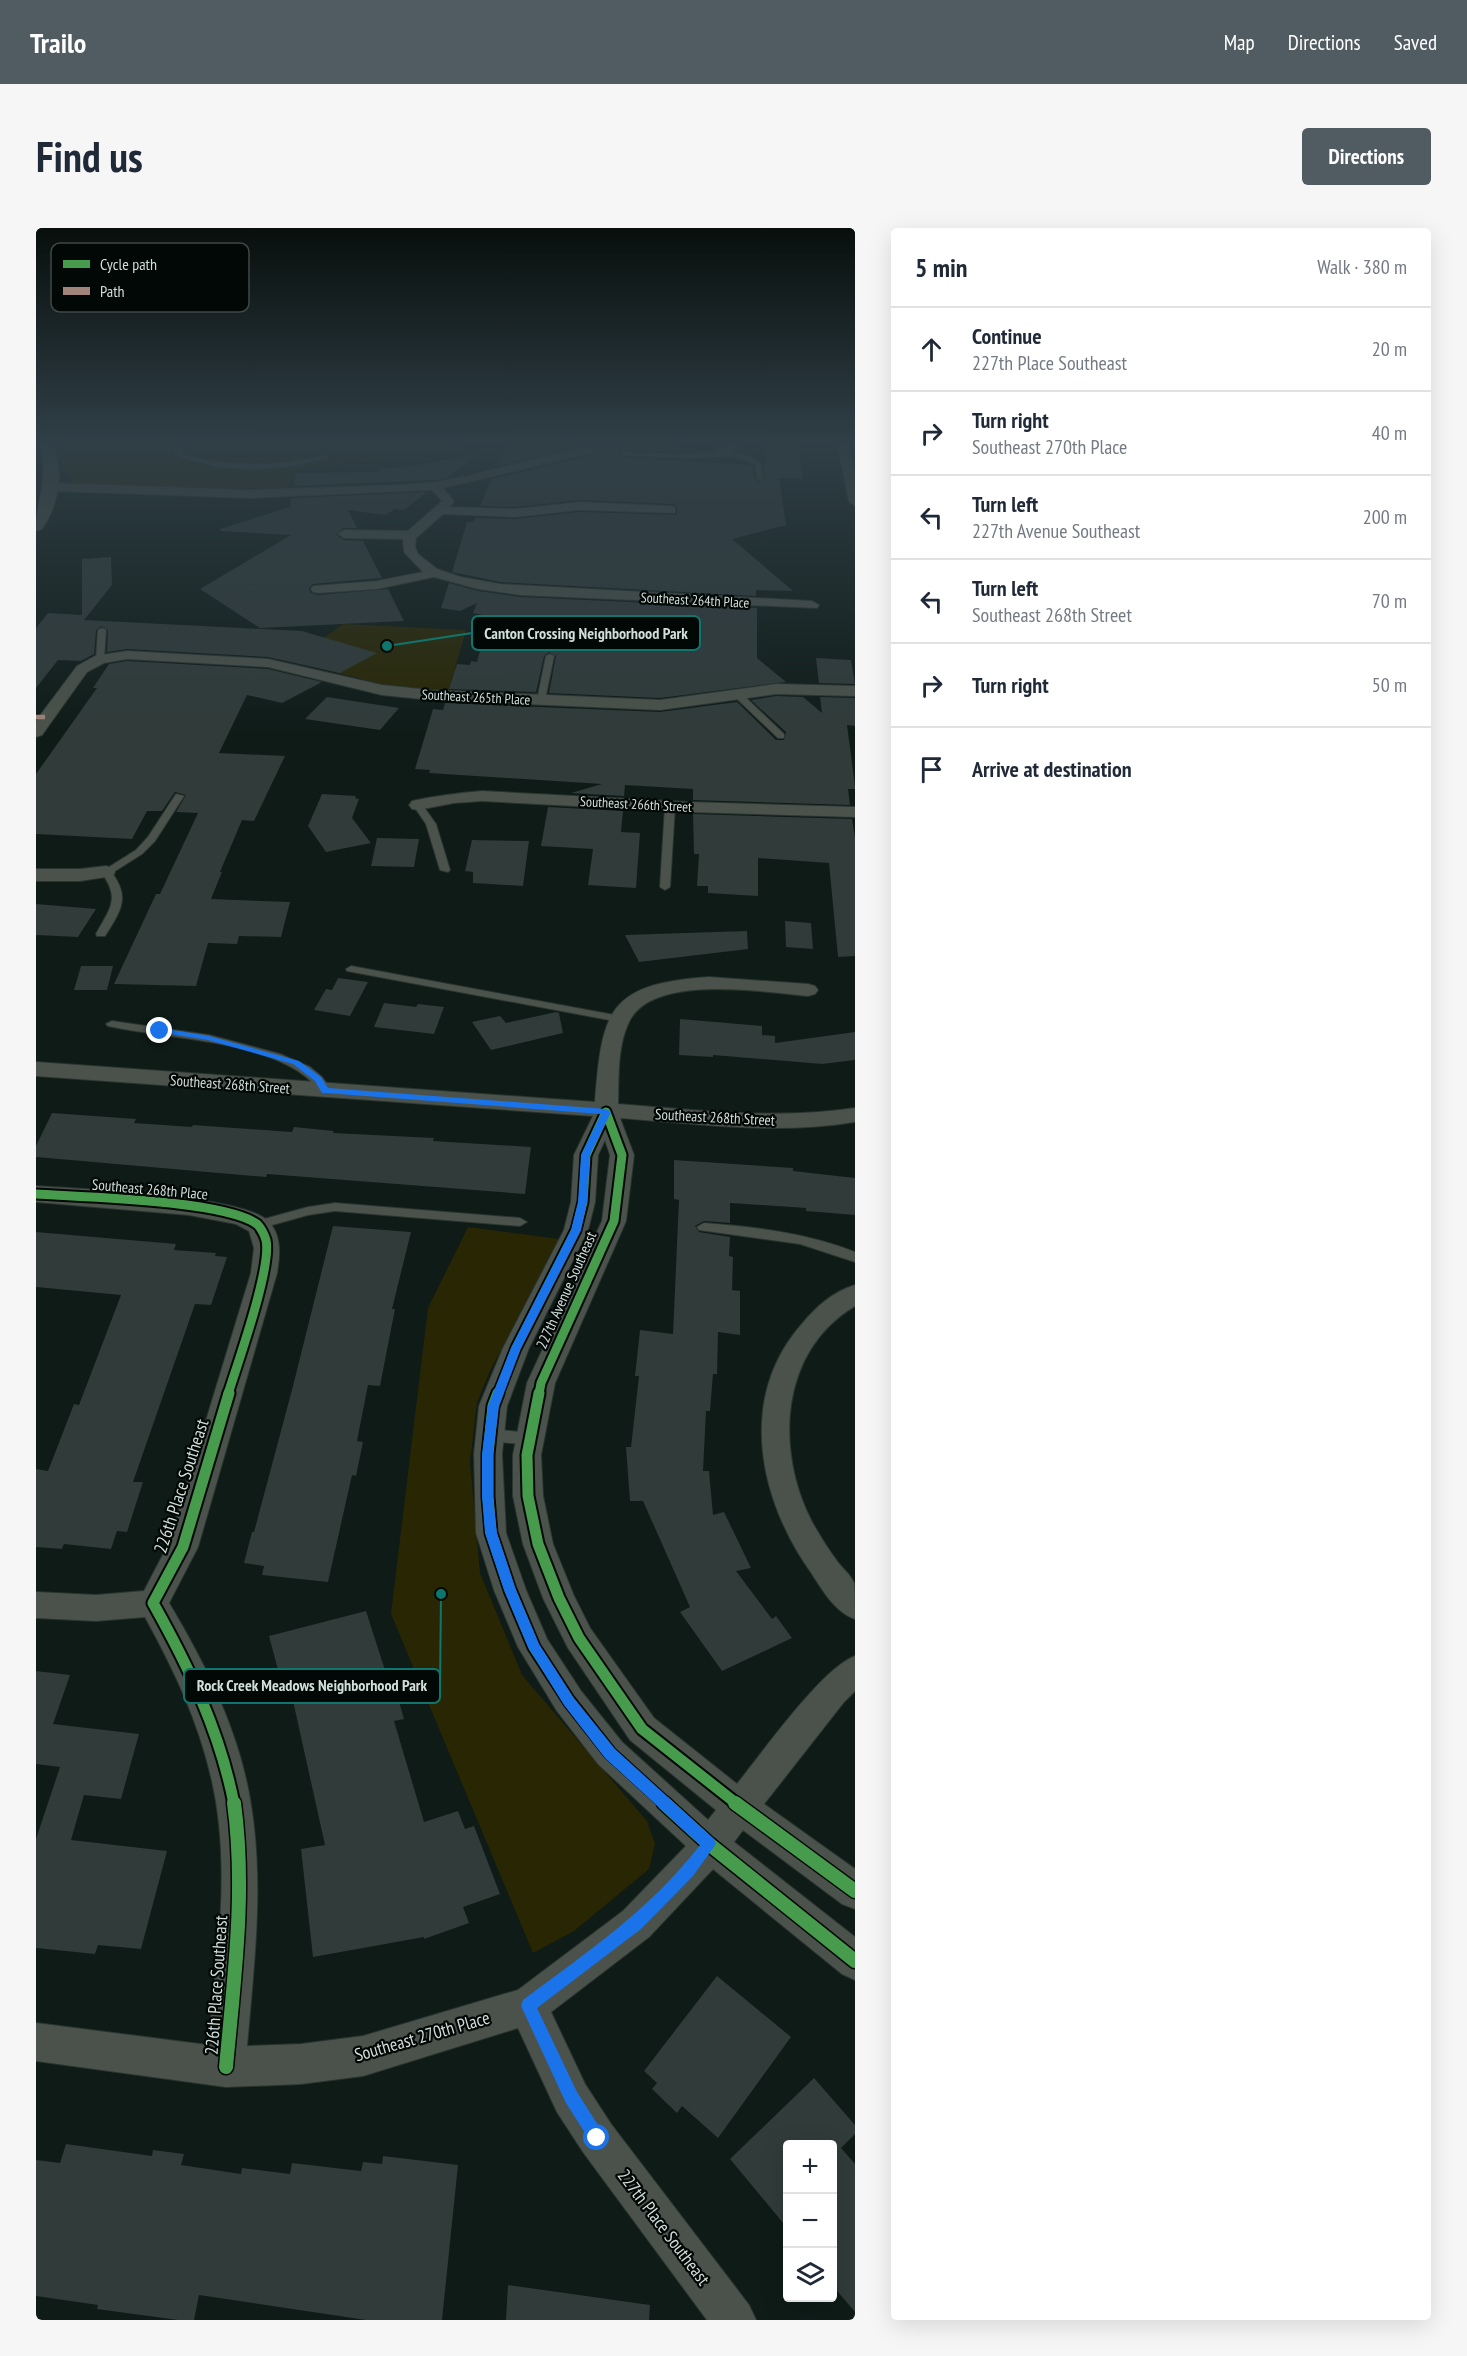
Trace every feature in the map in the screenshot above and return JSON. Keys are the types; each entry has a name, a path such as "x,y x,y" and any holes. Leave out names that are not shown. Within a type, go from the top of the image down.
{"street":[{"path":"409,539 410,550 418,561 436,573"},
{"path":"318,590 387,583 436,573"},
{"name":"Southeast 264th Place","path":"436,573 484,586 531,592 812,605"},
{"name":"Southeast 265th Place","path":"100,659 127,655 251,661 289,667 350,683 403,693 542,700 660,705 784,689 855,692"},
{"path":"36,732 82,669 100,659"},
{"name":"Southeast 266th Street","path":"418,805 454,798 482,796 670,806 855,812"},
{"path":"36,875 80,875 106,872"},
{"path":"620,1019 633,1003 648,995 678,986 709,982 808,990"},
{"name":"227th Avenue Southeast","path":"620,1019 613,1036 606,1112 586,1155 583,1202 576,1230 516,1348 493,1406 488,1497 491,1533 510,1590 534,1647 568,1701 610,1753 709,1844 855,1961"},
{"name":"Southeast 268th Street","path":"36,1069 606,1112 757,1121 824,1120 855,1115"},
{"name":"227th Avenue Southeast","path":"606,1112 622,1155 614,1221 541,1383 527,1455 528,1496 538,1544 579,1638 642,1729 739,1806 855,1891"},
{"name":"Southeast 268th Place","path":"36,1194 226,1212 258,1224"},
{"name":"226th Place Southeast","path":"226,2067 239,1872 234,1804 222,1751 204,1704 172,1636 153,1603 183,1547 264,1273 268,1254 266,1239 258,1224"},
{"path":"855,1294 826,1313 791,1358 775,1399 774,1445 780,1482 797,1521 816,1556 855,1606"},
{"path":"36,1605 96,1608 153,1603"},
{"name":"Southeast 270th Place","path":"36,2042 226,2067 301,2064 363,2056 528,2006 636,1924 688,1872 832,1692 855,1670"},
{"name":"227th Place Southeast","path":"528,2006 571,2098 597,2138 734,2320"}],"lane":[{"path":"100,659 102,630"},
{"path":"542,700 550,656"},
{"path":"737,694 781,736"},
{"path":"101,934 120,895 118,885 106,872 139,852 152,839 179,796"},
{"path":"418,805 431,824 445,870"},
{"path":"665,887 670,806"},
{"path":"351,969 620,1019"},
{"path":"112,1024 209,1038 276,1056 306,1069 318,1079 326,1091"},
{"path":"258,1224 308,1211 335,1207 520,1222"},
{"path":"704,1227 791,1238 826,1246 855,1257"},
{"path":"490,1435 530,1439"}],"shaded area":[{"path":"343,624 466,630 449,690 389,686 291,661"},
{"path":"468,1227 559,1239 489,1373 477,1403 470,1462 480,1573 522,1675 647,1821 655,1844 649,1869 574,1931 533,1953 391,1614 428,1308"}],"building":[{"path":"285,539 363,541 382,578 313,584 309,588 311,593 318,595 388,589 404,621 260,628 200,589"},
{"path":"462,539 733,539 793,591 756,590 756,596 500,582 452,572"},
{"path":"111,557 112,585 84,620 302,631 377,653 340,673 268,657 127,649 107,652 108,630 101,626 96,630 94,654 81,661 58,660 36,688 36,628 48,613 82,615 82,559"},
{"path":"449,583 478,591 521,597 757,608 757,658 786,682 660,698 549,693 556,656 549,652 544,656 536,692 449,689 457,664 470,665 471,661 477,662 489,616 473,613 477,603 460,611 441,608"},
{"path":"816,658 851,660 855,684 819,683"},
{"path":"127,661 268,669 322,682 282,703 247,695 219,753 285,756 254,821 242,820 211,899 290,902 281,937 239,936 237,944 208,943 196,986 114,984 156,894 160,894 198,813 176,812 186,795 175,792 162,811 147,811 132,839 36,834 36,774 97,688 93,688 109,664"},
{"path":"776,696 803,697 822,713 820,697 855,698 855,726 847,725 855,786 855,789 848,789 850,805 693,800 693,789 625,785 624,796 571,793 602,784 429,773 430,770 415,769 433,709 443,710 445,703 660,712 737,702 776,740 784,740 786,732 751,700"},
{"path":"327,697 399,708 380,730 305,719"},
{"path":"322,794 356,796 355,798 359,799 352,818 371,843 326,852 308,826"},
{"path":"548,807 623,811 621,832 640,833 636,888 588,885 593,849 541,846"},
{"path":"693,814 852,819 855,838 855,956 838,957 829,863 758,858 758,896 708,893 708,886 697,886 699,854 694,854"},
{"path":"377,838 419,839 414,867 371,866"},
{"path":"472,840 529,841 523,886 473,883 473,872 465,871"},
{"path":"36,904 96,909 78,937 36,935"},
{"path":"785,921 811,923 813,949 786,947"},
{"path":"747,931 748,949 639,962 625,935"},
{"path":"81,966 113,966 107,990 74,990"},
{"path":"338,978 368,982 350,1016 314,1010 326,989 332,990"},
{"path":"384,1003 416,1007 418,1004 444,1007 434,1034 374,1027"},
{"path":"559,1013 563,1033 491,1050 472,1022 500,1016 506,1023"},
{"path":"680,1019 762,1026 762,1035 775,1036 775,1043 855,1032 855,1060 822,1064 713,1055 713,1057 679,1055"},
{"path":"52,1113 136,1119 134,1123 292,1132 294,1127 334,1131 333,1133 434,1138 433,1141 531,1147 525,1194 267,1174 266,1177 36,1157 36,1146"},
{"path":"674,1160 793,1168 793,1171 855,1178 855,1215 806,1211 806,1208 730,1203 730,1223 704,1221 695,1226 699,1232 730,1237 729,1256 733,1257 732,1290 740,1291 740,1335 718,1332 717,1374 713,1374 710,1411 706,1411 703,1471 709,1471 713,1515 724,1512 751,1568 736,1571 772,1619 776,1616 792,1638 722,1671 680,1612 690,1607 643,1501 630,1501 626,1447 631,1447 639,1376 635,1376 640,1330 673,1334 679,1200 674,1199"},
{"path":"333,1226 411,1232 392,1309 395,1309 380,1386 368,1385 357,1441 363,1442 356,1476 352,1475 328,1582 262,1575 264,1566 244,1563 293,1386"},
{"path":"36,1232 176,1244 174,1250 216,1253 215,1256 227,1257 211,1305 195,1304 133,1482 143,1482 127,1532 117,1531 111,1549 64,1544 62,1549 36,1547 36,1469 48,1471 74,1404 79,1405 121,1295 36,1287"},
{"path":"366,1611 392,1692 396,1691 404,1719 394,1721 424,1822 458,1811 465,1829 474,1826 500,1894 463,1907 469,1923 424,1939 424,1937 313,1957 301,1849 325,1845 289,1683 282,1685 269,1636"},
{"path":"36,1671 70,1675 53,1724 139,1734 121,1799 84,1795 71,1840 167,1851 141,1949 98,1945 95,1954 36,1948 36,1839 60,1767 36,1764"},
{"path":"717,1976 791,2037 718,2138 682,2106 677,2113 652,2089 657,2083 644,2071"},
{"path":"814,2078 855,2125 855,2134 841,2148 855,2164 855,2312 837,2291 837,2140 783,2140 783,2223 730,2159"},
{"path":"66,2144 152,2156 153,2150 184,2154 181,2165 241,2174 242,2168 290,2174 292,2163 361,2171 363,2162 382,2164 383,2156 458,2165 442,2320 366,2320 199,2295 194,2320 178,2320 97,2309 98,2305 36,2296 36,2160 60,2163"},
{"path":"508,2285 650,2305 649,2320 506,2320"}],"marked path":[{"path":"36,717 47,717"}],"cycle path":[{"path":"855,1891 705,1781 642,1729 579,1638 559,1598 538,1544 528,1496 527,1455 541,1383 614,1221 622,1155 606,1112 586,1155 583,1202 576,1230 516,1348 493,1406 488,1454 491,1533 510,1590 534,1647 569,1701 610,1753 709,1844 855,1961"},
{"path":"36,1194 153,1203 220,1212 244,1218 258,1225 265,1236 267,1254 264,1273 183,1547 153,1603 203,1700 222,1751 234,1804 240,1869 238,1936 226,2067"}],"place":[{"name":"Canton Crossing Neighborhood Park","path":"387,646"},
{"name":"Rock Creek Meadows Neighborhood Park","path":"441,1594"}],"route":[{"path":"160,1031 209,1038 296,1062 318,1079 326,1091 606,1112 586,1155 583,1202 576,1230 516,1348 493,1406 488,1454 491,1533 510,1590 534,1647 568,1701 610,1753 709,1844 688,1872 636,1924 528,2006 571,2098 597,2138"}]}
